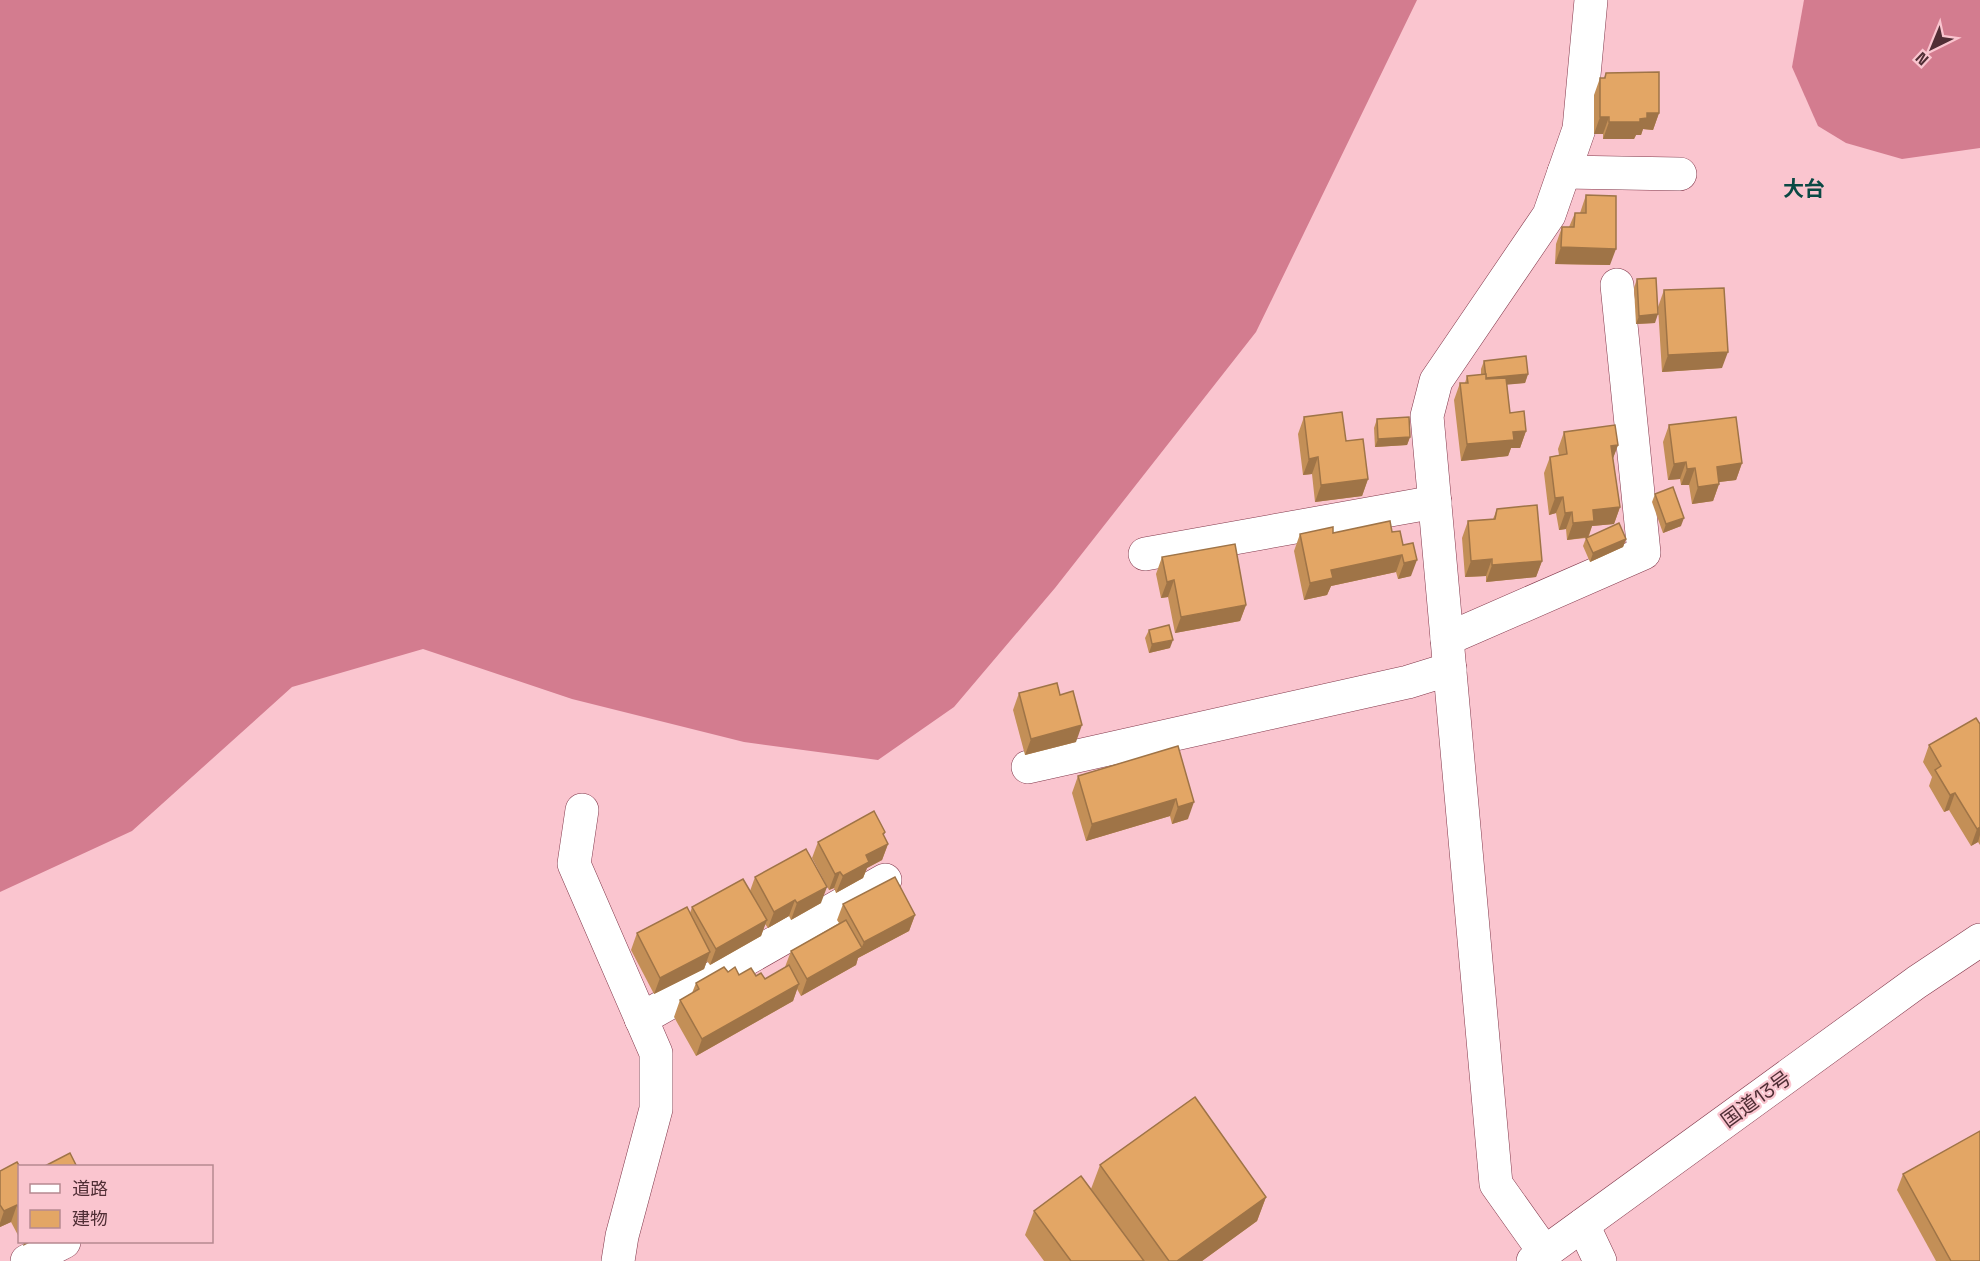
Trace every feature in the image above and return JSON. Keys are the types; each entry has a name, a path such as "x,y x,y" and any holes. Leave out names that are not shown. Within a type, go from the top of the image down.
{"main road":[{"path":"1539,1257 1496,1184 1427,416 1436,381 1549,215 1579,129 1591,0"},
{"path":"1564,172 1680,174"},
{"path":"1028,767 1408,682 1449,654 1644,553 1617,285"},
{"path":"1145,554 1435,502"},
{"path":"582,810 574,864 656,1053 656,1109 622,1236 618,1261"},
{"path":"641,1019 885,880"},
{"name":"国道13号","path":"1539,1257 1917,982 1980,940"},
{"path":"1583,1225 1600,1261"},
{"path":"27,1261 62,1243"}],"shaded area":[{"path":"0,0 1417,0 1256,332 1055,588 954,707 878,760 744,742 572,699 423,649 292,687 132,831 0,892"},
{"path":"1804,0 1980,0 1980,148 1902,159 1846,143 1818,126 1792,67"}],"building":[{"path":"1659,72 1659,113 1647,113 1647,118 1640,119 1640,122 1609,122 1609,117 1600,117 1600,78 1605,78 1606,73"},
{"path":"1586,195 1616,196 1616,249 1561,247 1562,227 1574,227 1575,213 1586,213"},
{"path":"1656,278 1658,314 1639,316 1637,279"},
{"path":"1724,288 1728,352 1668,355 1664,290"},
{"path":"1526,356 1528,374 1486,378 1484,361"},
{"path":"1486,374 1486,379 1506,378 1510,413 1524,411 1526,431 1513,432 1514,440 1467,444 1460,383 1468,383 1467,376"},
{"path":"1342,412 1346,441 1363,439 1368,479 1321,485 1318,457 1309,459 1304,417"},
{"path":"1409,417 1410,437 1378,439 1377,419"},
{"path":"1736,417 1742,463 1717,467 1719,484 1698,487 1695,468 1687,469 1686,462 1674,464 1669,425"},
{"path":"1615,425 1618,445 1611,446 1620,507 1593,510 1594,521 1573,523 1572,512 1565,513 1563,497 1555,498 1550,457 1567,454 1564,432"},
{"path":"1673,487 1684,518 1666,524 1655,494"},
{"path":"1537,505 1542,561 1492,565 1492,559 1471,561 1468,521 1495,519 1497,509"},
{"path":"1390,521 1392,532 1400,531 1403,545 1413,543 1417,560 1404,563 1402,555 1331,570 1333,578 1310,583 1300,534 1333,527 1333,533"},
{"path":"1619,523 1626,539 1593,553 1586,538"},
{"path":"1235,544 1246,605 1181,617 1174,580 1167,582 1162,557"},
{"path":"1169,625 1173,640 1152,644 1149,630"},
{"path":"1057,683 1060,695 1073,691 1082,725 1031,739 1019,693"},
{"path":"1976,718 1980,724 1980,827 1977,829 1955,793 1950,795 1935,770 1941,766 1929,745"},
{"path":"1178,746 1194,802 1178,807 1176,799 1092,824 1078,776"},
{"path":"874,811 885,832 883,834 888,844 866,855 869,862 843,876 840,872 835,874 818,842"},
{"path":"806,849 827,887 797,903 795,900 774,912 755,877"},
{"path":"895,877 915,915 864,942 843,904"},
{"path":"743,879 767,920 716,949 692,907"},
{"path":"687,907 710,952 660,978 637,933"},
{"path":"846,920 862,948 807,979 791,951"},
{"path":"789,965 799,984 702,1039 680,1000 699,989 696,983 724,967 728,972 735,967 739,975 751,968 756,976 761,973 765,979"},
{"path":"1195,1097 1266,1197 1177,1261 1169,1261 1100,1165"},
{"path":"1980,1131 1980,1261 1951,1261 1903,1174"},
{"path":"70,1153 76,1165 47,1165"},
{"path":"17,1162 19,1165 18,1207 17,1205 4,1211 0,1205 0,1171"},
{"path":"1081,1176 1144,1261 1071,1261 1034,1211"}],"district":[{"name":"大台","path":"1804,189"}]}
